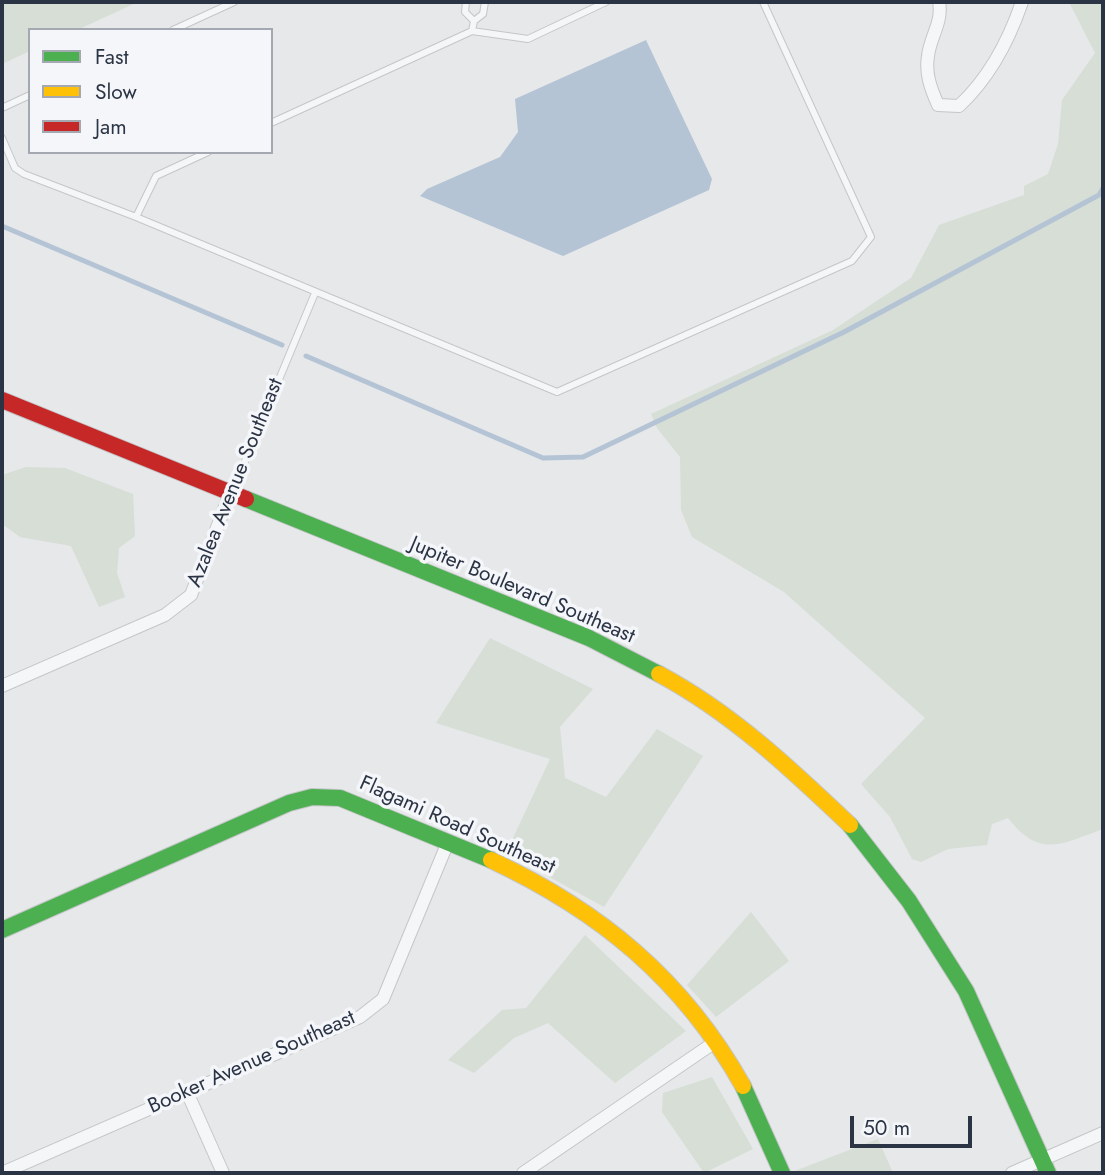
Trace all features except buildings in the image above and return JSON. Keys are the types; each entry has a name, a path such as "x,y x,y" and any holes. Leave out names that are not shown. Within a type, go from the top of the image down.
{"street":[{"path":"939,2 941,13 928,56 928,84 938,104 959,106 977,89 1014,25 1023,2"},
{"name":"Jupiter Boulevard Southeast","path":"2,400 230,495 589,638 687,688 765,746 853,828 909,901 966,991 1045,1167"},
{"name":"Azalea Avenue Southeast","path":"2,686 165,615 191,595 230,495"},
{"name":"Flagami Road Southeast","path":"2,930 289,803 312,797 340,798 504,865 569,900 618,935 671,986 715,1042 741,1083 782,1173"},
{"name":"Booker Avenue Southeast","path":"2,1173 360,1017 383,999 448,842"},
{"path":"523,1173 715,1042"},
{"path":"187,1091 223,1173"},
{"path":"1012,1173 1045,1167 1103,1133"}],"lane":[{"path":"177,28 234,2"},
{"path":"466,2 465,12 474,21"},
{"path":"472,31 474,21 483,15 485,2"},
{"path":"273,122 472,31 528,39 606,2"},
{"path":"2,138 15,168 24,174 136,217 557,392 852,261 871,237 763,2"},
{"path":"2,108 28,96"},
{"path":"136,217 156,176 204,154"},
{"name":"Azalea Avenue Southeast","path":"230,495 315,293"}],"shaded area":[{"path":"2,2 138,2 81,28 28,28 28,52 2,64"},
{"path":"1069,2 1103,2 1103,829 1063,843 1041,843 1030,839 1008,818 992,824 987,845 948,849 921,862 912,859 890,817 861,784 925,718 784,592 692,537 681,510 680,457 657,428 651,414 833,330 911,278 939,225 1024,195 1024,186 1048,174 1058,144 1062,100 1095,53"},
{"path":"26,467 65,468 133,494 135,536 119,548 117,573 125,597 99,607 71,546 20,537 2,524 2,475"},
{"path":"490,638 593,689 560,727 565,778 606,797 657,729 703,756 604,907 506,853 550,759 436,723"},
{"path":"751,912 789,961 716,1017 687,985"},
{"path":"585,935 686,1031 615,1083 548,1023 514,1038 474,1073 448,1060 502,1010 526,1008"},
{"path":"712,1077 753,1149 704,1173 662,1112 663,1093"},
{"path":"878,1139 893,1173 792,1172"}],"water":[{"path":"646,40 712,179 709,190 563,256 420,196 427,189 500,157 518,132 515,99"}],"waterway":[{"path":"306,356 543,458 583,457 844,332 1099,195 1103,188"},
{"path":"2,226 282,345"}],"traffic: fast":[{"path":"246,499 589,638 659,674"},
{"path":"2,930 289,803 312,797 340,798 491,860"},
{"path":"850,825 909,901 966,991 1048,1173"},
{"path":"743,1086 782,1173"}],"traffic: slow":[{"path":"659,674 686,689 736,724 850,825"},
{"path":"491,860 568,902 635,952 666,981 694,1013 743,1086"}],"traffic: jam":[{"path":"2,400 246,499"}]}
